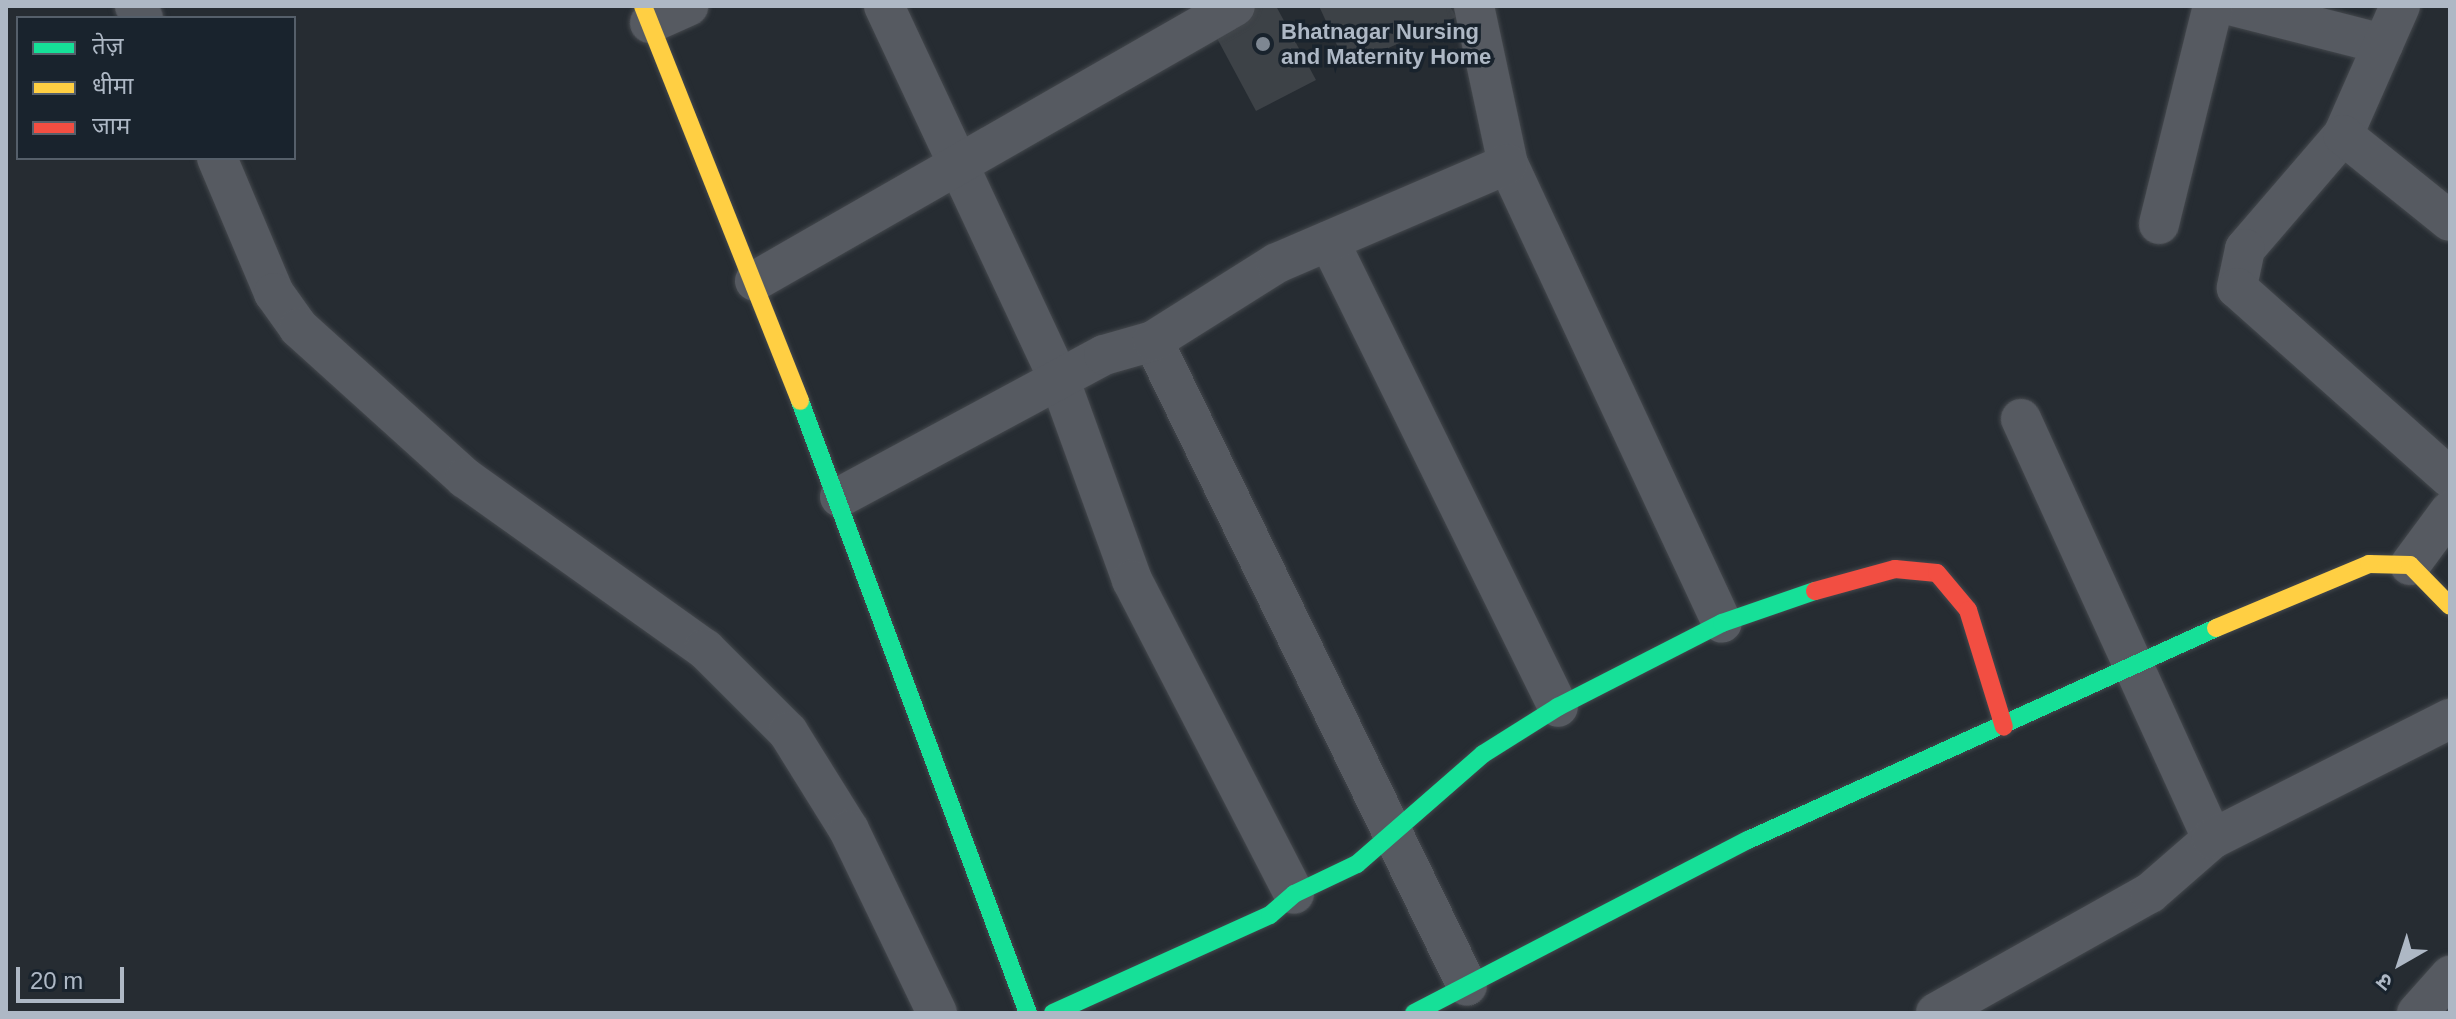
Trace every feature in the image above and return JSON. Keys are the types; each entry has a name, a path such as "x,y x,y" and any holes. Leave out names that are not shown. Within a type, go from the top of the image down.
{"main road":[{"path":"647,14 840,497 1028,1013"},
{"path":"1414,1013 1748,840 2130,671 2338,573 2369,564 2410,565 2450,606"},
{"path":"1053,1013 1270,915 1294,894 1357,864 1398,833 1483,754 1558,707 1722,623 1856,577 1895,569 1937,573 1968,610 2004,727"}],"street":[{"path":"647,14 688,6"},
{"path":"884,6 1060,381 1132,580 1294,894"},
{"path":"755,281 1235,6"},
{"path":"1474,6 1508,164 1625,402 1722,623"},
{"path":"2159,224 2213,6"},
{"path":"2234,6 2383,44"},
{"path":"2400,6 2343,135 2245,249 2237,288 2450,478"},
{"path":"2343,135 2450,221"},
{"path":"218,160 274,293 299,328 465,478 705,649 788,732 849,830 937,1013"},
{"path":"840,497 1104,355 1153,341 1277,263 1508,164"},
{"path":"1329,241 1558,707"},
{"path":"1153,341 1398,833 1467,986"},
{"path":"2021,419 2130,671 2212,839"},
{"path":"2410,565 2450,511"},
{"path":"1953,1010 2150,893 2212,839 2450,719"},
{"path":"2417,1013 2450,976"}],"building":[{"path":"1255,6 1276,6 1316,80 1256,111 1212,29"},
{"path":"1319,6 1450,6 1456,17 1347,67"}],"traffic: fast":[{"path":"800,401 1028,1013"},
{"path":"1053,1013 1270,915 1294,894 1357,864 1483,754 1558,707 1722,623 1815,591"},
{"path":"1414,1013 1748,840 2216,628"}],"traffic: slow":[{"path":"643,6 800,401"},
{"path":"2216,628 2369,564 2410,565 2450,606"}],"traffic: jam":[{"path":"1815,591 1895,569 1937,573 1968,610 2004,727"}],"place":[{"name":"Bhatnagar Nursing and Maternity Home","path":"1263,44"}]}
